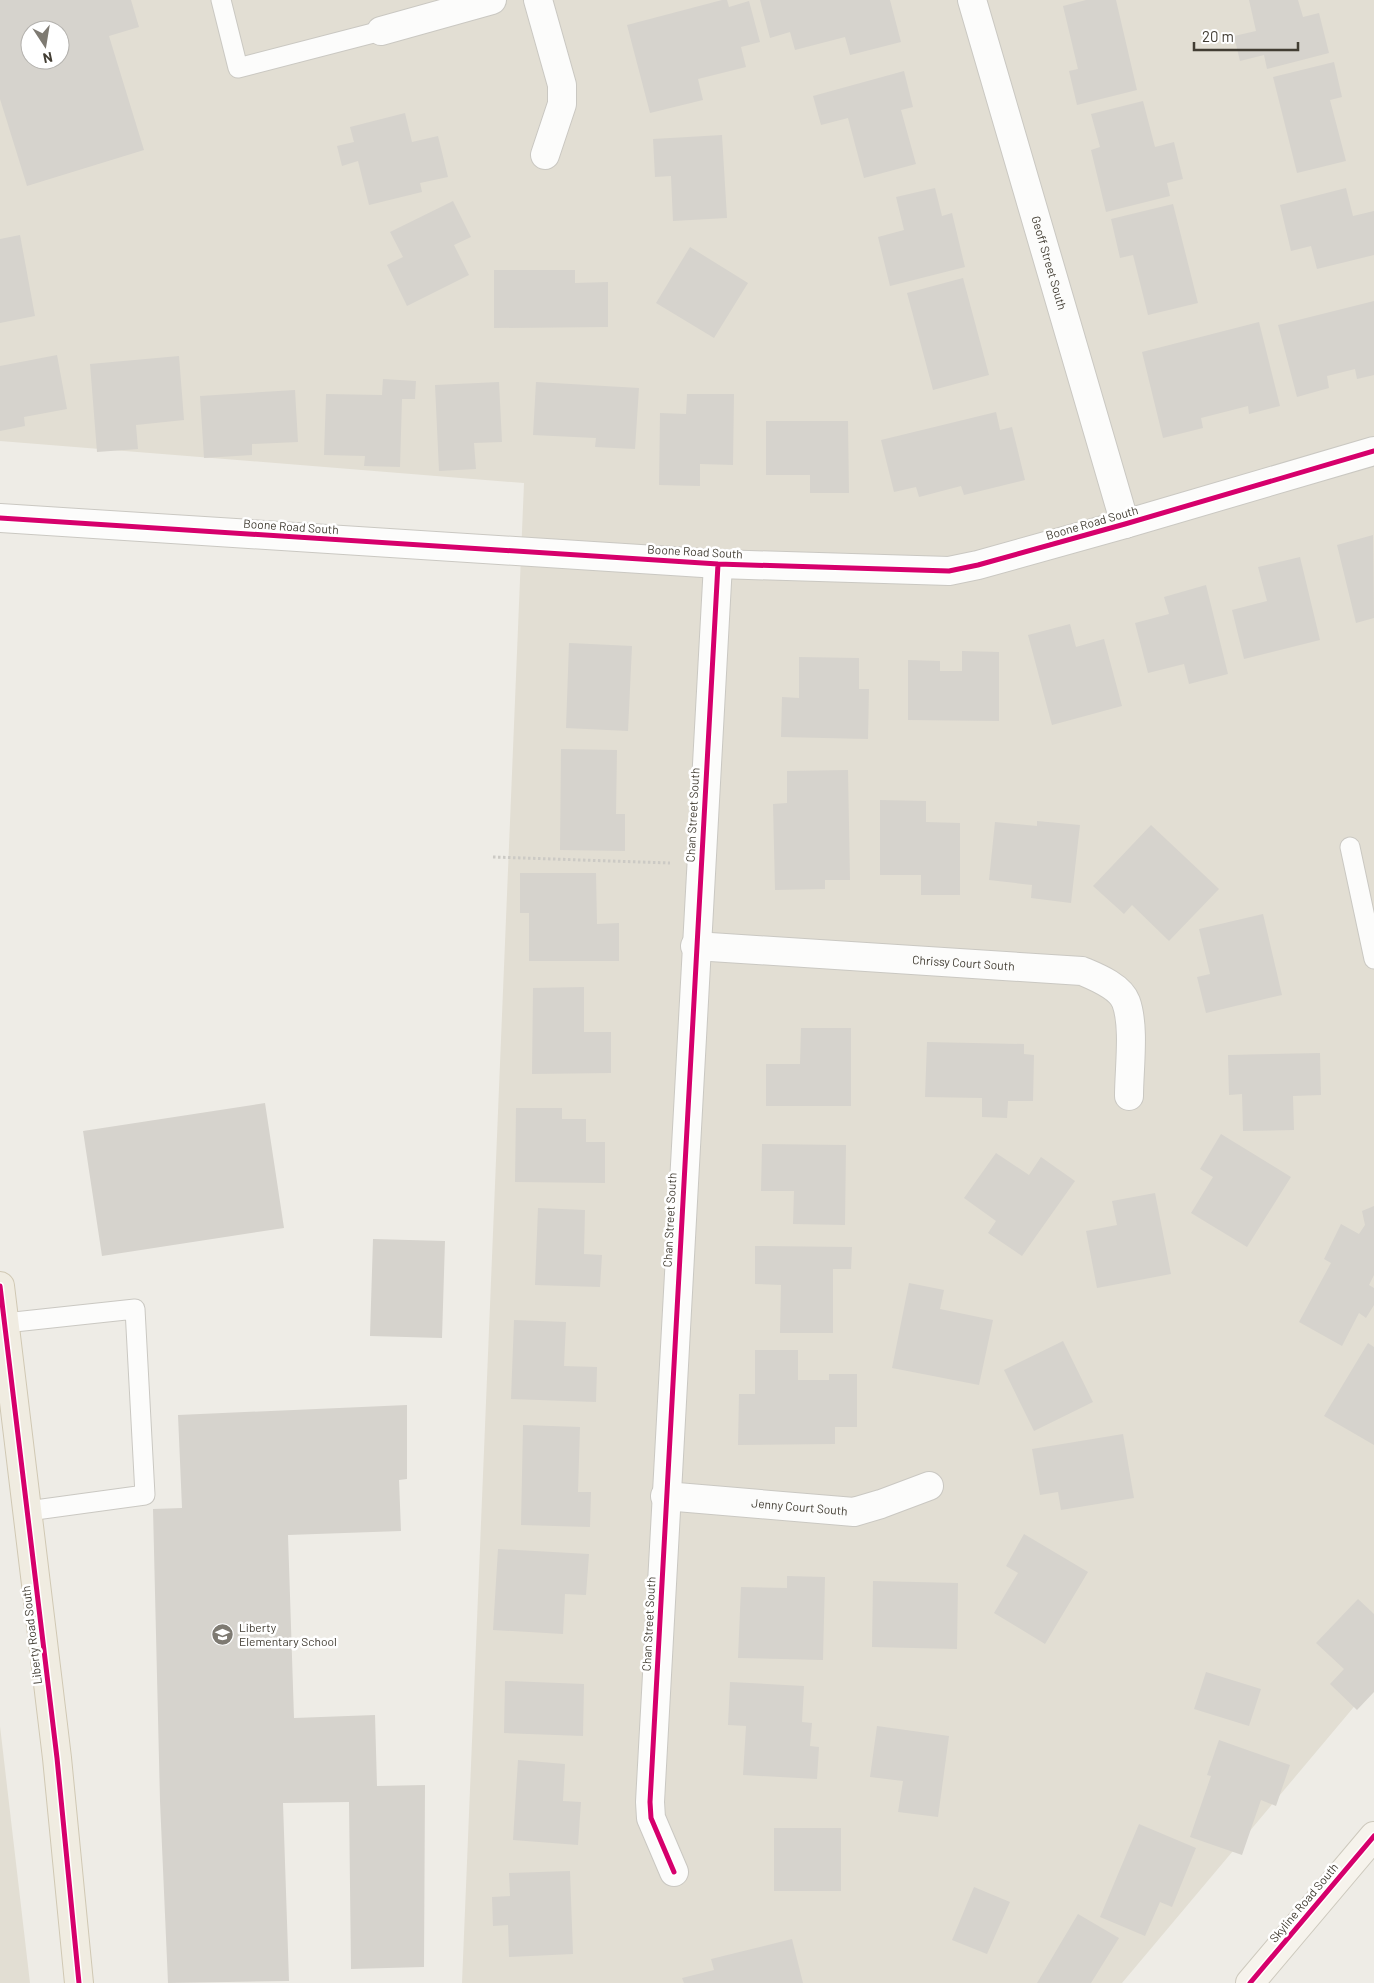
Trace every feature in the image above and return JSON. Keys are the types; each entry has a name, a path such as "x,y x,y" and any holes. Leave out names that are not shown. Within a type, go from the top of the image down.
{"main road":[{"name":"Liberty Road South","path":"0,1286 57,1758 79,1983"},
{"name":"Skyline Road South","path":"1250,1983 1374,1836"}],"street":[{"path":"381,31 492,0"},
{"path":"538,0 562,84 562,104 545,155"},
{"name":"Geoff Street South","path":"972,0 1125,524"},
{"name":"Boone Road South","path":"0,518 718,564 949,571 978,565 1125,524 1374,451"},
{"name":"Chan Street South","path":"674,1872 651,1818 650,1802 695,946 718,564"},
{"name":"Chrissy Court South","path":"695,946 1082,971 1101,979 1126,1000 1130,1022 1129,1096"},
{"name":"Jenny Court South","path":"665,1496 854,1512 929,1486"}],"lane":[{"path":"221,0 238,68 381,31"},
{"path":"1350,847 1374,959"},
{"path":"5,1323 135,1308 145,1494 28,1511"}],"path":[{"path":"493,858 700,864"}],"shaded area":[{"path":"0,0 1374,0 1374,1683 1122,1983 462,1983 524,483 0,441"},
{"path":"0,1726 30,1983 0,1983"}],"building":[{"path":"0,0 131,0 139,27 109,36 144,150 27,186 0,99"},
{"path":"727,0 729,7 749,1 760,42 741,47 746,67 698,79 703,100 650,113 627,25"},
{"path":"760,0 890,0 901,42 850,55 845,37 795,50 790,32 770,38"},
{"path":"1086,0 1116,0 1137,90 1077,105 1069,71 1078,69 1063,6"},
{"path":"1249,0 1298,0 1303,17 1319,13 1329,53 1267,69 1264,55 1240,61 1234,36 1256,31"},
{"path":"1334,62 1342,97 1330,100 1346,161 1297,173 1273,77"},
{"path":"904,71 913,107 901,110 916,164 864,178 848,118 821,125 813,96"},
{"path":"1143,101 1155,147 1174,142 1183,179 1167,183 1170,196 1106,212 1091,150 1100,147 1091,114"},
{"path":"405,113 412,142 438,136 448,177 420,183 422,192 369,205 358,161 342,166 337,146 354,142 350,127"},
{"path":"722,135 727,218 673,221 671,176 655,177 653,139"},
{"path":"935,188 942,216 952,213 965,267 890,286 878,237 904,230 896,197"},
{"path":"1346,188 1353,216 1374,211 1374,255 1317,269 1311,246 1291,251 1280,205"},
{"path":"453,201 471,237 454,245 469,275 407,306 387,265 403,257 390,232"},
{"path":"1173,204 1198,303 1148,315 1133,255 1120,258 1111,219"},
{"path":"20,235 35,316 0,323 0,239"},
{"path":"690,247 748,283 714,338 656,303"},
{"path":"494,270 575,270 575,283 608,282 608,327 494,328"},
{"path":"963,278 989,375 933,390 907,293"},
{"path":"1374,301 1374,375 1357,379 1355,369 1327,376 1329,388 1297,397 1278,325"},
{"path":"1259,322 1280,406 1249,414 1248,406 1201,418 1203,428 1163,438 1142,352"},
{"path":"57,355 67,409 24,417 25,426 0,431 0,366"},
{"path":"179,356 184,420 136,425 138,449 97,452 90,364"},
{"path":"383,379 416,381 415,399 402,399 400,467 364,466 365,456 324,455 326,394 382,395"},
{"path":"499,382 502,442 474,443 476,469 439,471 435,385"},
{"path":"536,382 639,388 635,449 595,447 596,438 533,435"},
{"path":"295,390 298,442 252,444 252,455 204,458 200,396"},
{"path":"687,394 734,394 733,465 700,464 700,486 659,485 660,413 686,414"},
{"path":"996,412 1000,430 1012,427 1025,480 964,495 961,486 919,497 916,487 894,492 881,440"},
{"path":"766,421 848,421 849,493 810,493 810,475 766,475"},
{"path":"1373,535 1374,618 1356,623 1337,545"},
{"path":"1300,557 1320,640 1244,659 1232,610 1267,601 1258,567"},
{"path":"1206,585 1228,674 1189,684 1184,664 1148,673 1135,623 1169,614 1164,597"},
{"path":"1070,624 1076,647 1104,639 1122,706 1052,725 1028,635"},
{"path":"569,643 632,646 628,731 566,728"},
{"path":"962,651 999,652 999,721 908,720 908,660 940,661 940,671 962,671"},
{"path":"799,657 859,658 859,689 869,689 868,739 781,737 782,697 799,698"},
{"path":"561,749 617,750 616,814 625,814 625,851 560,850"},
{"path":"848,770 850,880 825,880 825,889 775,890 773,804 787,803 787,771"},
{"path":"880,800 926,801 926,822 960,823 960,895 921,895 921,875 880,875"},
{"path":"1037,821 1080,825 1071,903 1031,898 1032,885 989,880 995,822 1037,826"},
{"path":"1151,825 1219,889 1169,941 1132,905 1124,914 1093,886"},
{"path":"520,873 596,873 597,924 619,923 619,961 529,961 529,913 520,913"},
{"path":"1263,914 1282,995 1206,1013 1197,977 1210,974 1199,929"},
{"path":"584,987 584,1032 611,1032 611,1073 532,1074 533,988"},
{"path":"801,1028 851,1028 851,1106 766,1106 766,1064 800,1064"},
{"path":"927,1042 1024,1044 1024,1054 1034,1055 1033,1101 1008,1101 1007,1118 982,1117 982,1098 925,1097"},
{"path":"1320,1053 1321,1095 1293,1096 1294,1130 1243,1131 1242,1094 1229,1095 1228,1055"},
{"path":"265,1103 284,1228 102,1256 83,1131"},
{"path":"516,1108 562,1108 562,1119 586,1119 586,1142 605,1142 605,1183 515,1182"},
{"path":"1221,1134 1291,1177 1247,1247 1191,1213 1213,1177 1200,1169"},
{"path":"762,1144 846,1145 845,1225 793,1224 794,1191 761,1191"},
{"path":"996,1153 1029,1175 1041,1157 1075,1181 1022,1256 988,1233 996,1221 964,1198"},
{"path":"1155,1193 1171,1274 1097,1288 1086,1231 1117,1225 1112,1201"},
{"path":"1374,1206 1374,1275 1369,1285 1374,1288 1374,1305 1366,1318 1359,1313 1342,1346 1299,1322 1331,1263 1324,1259 1341,1224 1359,1234 1365,1225 1362,1211"},
{"path":"538,1208 585,1210 584,1254 602,1255 600,1287 535,1285"},
{"path":"373,1239 445,1241 442,1338 370,1336"},
{"path":"755,1246 852,1247 851,1269 833,1269 833,1333 780,1333 781,1285 755,1284"},
{"path":"909,1283 944,1290 940,1309 993,1320 979,1385 892,1368"},
{"path":"514,1320 566,1322 564,1366 597,1367 596,1402 511,1399"},
{"path":"1063,1341 1093,1402 1034,1431 1004,1370"},
{"path":"1368,1343 1374,1347 1374,1445 1324,1416"},
{"path":"755,1350 798,1350 798,1380 829,1380 829,1374 857,1374 857,1427 835,1427 835,1444 738,1445 739,1394 755,1394"},
{"name":"Liberty Elementary School","path":"407,1405 407,1479 399,1480 401,1531 288,1535 294,1718 375,1715 377,1786 425,1785 424,1967 351,1969 349,1802 283,1803 289,1981 168,1983 160,1801 153,1509 182,1508 178,1415"},
{"path":"523,1425 580,1427 578,1492 591,1492 590,1527 521,1525"},
{"path":"1123,1434 1134,1498 1061,1510 1058,1492 1040,1495 1032,1449"},
{"path":"1024,1534 1088,1572 1045,1644 994,1613 1018,1573 1006,1566"},
{"path":"498,1549 589,1554 586,1595 565,1594 563,1634 493,1630"},
{"path":"787,1576 825,1577 823,1660 738,1658 741,1587 787,1588"},
{"path":"873,1581 958,1583 957,1649 872,1647"},
{"path":"1358,1599 1374,1614 1374,1692 1357,1710 1330,1684 1344,1669 1316,1643"},
{"path":"1206,1672 1261,1689 1249,1726 1194,1709"},
{"path":"505,1681 584,1684 583,1736 504,1733"},
{"path":"730,1682 804,1686 802,1722 812,1723 810,1746 819,1747 817,1779 743,1775 746,1726 728,1725"},
{"path":"877,1726 949,1736 938,1817 898,1812 903,1781 870,1777"},
{"path":"1219,1740 1290,1765 1276,1806 1261,1800 1242,1855 1190,1837 1211,1776 1207,1775"},
{"path":"518,1760 565,1764 563,1801 581,1802 578,1845 513,1840"},
{"path":"1139,1824 1196,1848 1172,1907 1160,1902 1145,1936 1100,1917"},
{"path":"774,1828 841,1828 841,1891 774,1891"},
{"path":"570,1871 573,1954 509,1957 508,1925 493,1926 492,1897 510,1896 509,1873"},
{"path":"974,1887 1010,1902 987,1954 952,1940"},
{"path":"1078,1914 1119,1938 1091,1983 1037,1983"},
{"path":"792,1939 803,1983 684,1983 682,1978 714,1970 711,1959"}],"cycle path":[{"path":"0,518 718,564 949,571 978,565 1125,524 1374,451"},
{"path":"674,1872 651,1818 650,1802 718,564"},
{"path":"0,1286 57,1758 79,1983"},
{"path":"1250,1983 1374,1836"}],"place":[{"name":"Liberty Elementary School","path":"223,1635"}]}
